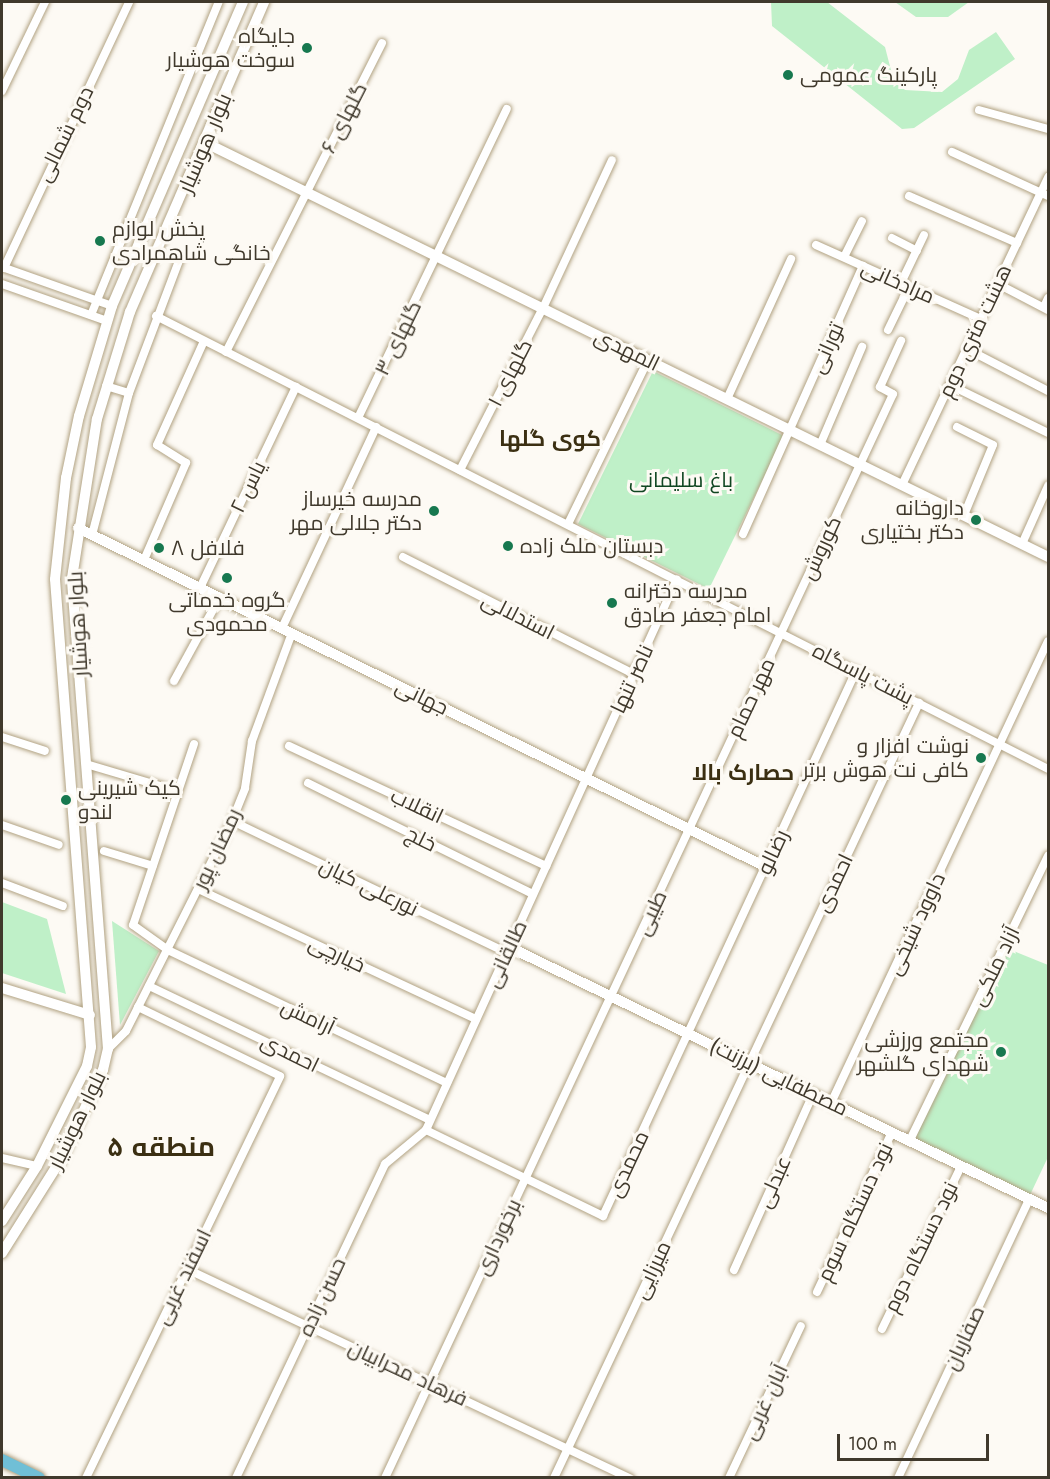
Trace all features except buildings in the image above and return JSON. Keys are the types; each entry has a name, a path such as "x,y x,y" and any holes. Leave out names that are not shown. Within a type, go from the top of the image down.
{"main road":[{"name":"بلوار هوشیار","path":"2,1221 37,1166 87,1066 91,1047 55,579 61,519 79,416 112,306 243,2"},
{"name":"بلوار هوشیار","path":"2,1253 60,1161 103,1070 108,1049 72,578 78,528 106,386 130,312 206,143 264,2"},
{"name":"المهدی","path":"206,143 1048,557"},
{"name":"جهانی","path":"78,528 766,867"},
{"path":"66,717 74,722 83,718"},
{"path":"69,754 76,749 86,759"},
{"name":"مصطفایی (برزنت)","path":"507,950 612,997 1048,1208"},
{"path":"2,988 90,1015"},
{"path":"2,1460 39,1478"}],"street":[{"path":"2,91 45,2"},
{"name":"دوم شمالی","path":"3,267 129,2"},
{"path":"91,315 219,2"},
{"name":"گلهای ۶","path":"226,352 382,43"},
{"name":"گلهای ۳","path":"358,418 507,109"},
{"path":"979,110 1048,129"},
{"path":"952,152 1045,194"},
{"name":"گلهای ۱","path":"460,470 543,308 612,160"},
{"name":"هشت متری دوم","path":"902,485 1017,243 1045,194 1048,177"},
{"path":"909,196 1017,243"},
{"path":"844,257 862,221"},
{"path":"888,330 916,250 924,235"},
{"path":"892,238 916,250"},
{"name":"مرادخانی","path":"816,244 981,320"},
{"path":"92,535 129,393 156,316 180,258"},
{"path":"727,399 791,259"},
{"name":"تورانی","path":"743,534 863,266"},
{"path":"3,267 112,306"},
{"path":"2,284 107,321"},
{"path":"998,284 1046,309 1048,298"},
{"path":"156,316 677,579"},
{"path":"144,560 186,463 157,445 204,341"},
{"name":"کوروش","path":"782,633 893,394 880,387 901,341"},
{"path":"820,445 862,347"},
{"path":"967,349 1048,391"},
{"path":"568,524 648,360"},
{"path":"950,385 1048,433"},
{"path":"106,386 129,393"},
{"name":"یاس ۲","path":"200,588 296,387"},
{"name":"رمضان پور","path":"108,1049 126,1031 232,822 245,788 252,741 287,631 376,427"},
{"path":"957,427 993,445 964,515"},
{"path":"1022,544 1048,486"},
{"name":"استدلالی","path":"403,557 634,674"},
{"name":"پشت پاسگاه","path":"677,579 1048,769"},
{"name":"ناصر تنها","path":"586,778 677,579"},
{"path":"174,681 220,597"},
{"name":"مهر حمام","path":"690,829 782,633"},
{"name":"داوود شیخی","path":"831,1102 1048,641"},
{"name":"رضالو","path":"689,1034 856,670"},
{"name":"احمدی","path":"749,1063 919,703"},
{"path":"2,737 45,751"},
{"path":"104,851 153,866 194,744"},
{"name":"انقلاب","path":"289,746 546,866"},
{"path":"86,759 177,791"},
{"name":"طالقانی","path":"426,1130 586,778"},
{"name":"خلج","path":"308,783 533,894"},
{"name":"نورعلی کیان","path":"232,822 507,950"},
{"path":"2,825 59,845"},
{"name":"طیبی","path":"612,997 690,829"},
{"name":"آزاد ملکی","path":"910,1140 1048,856"},
{"name":"آرامش","path":"153,866 133,925 168,950 447,1083"},
{"path":"2,884 63,906"},
{"name":"خیارچی","path":"198,889 476,1019"},
{"name":"احمدی","path":"149,986 430,1120"},
{"name":"برخورداری","path":"385,1478 612,997"},
{"name":"اسفند غربی","path":"86,1478 280,1076 138,1007"},
{"name":"محمدی","path":"525,1179 603,1216 689,1034"},
{"name":"میرزایی","path":"554,1478 749,1063"},
{"name":"عبدلی","path":"734,1270 813,1094"},
{"path":"426,1130 525,1179"},
{"name":"حسن زاده","path":"236,1478 385,1164 426,1130"},
{"name":"نود دستگاه سوم","path":"817,1292 892,1132"},
{"path":"2,1158 37,1166"},
{"name":"نود دستگاه دوم","path":"882,1329 961,1166"},
{"name":"صفاریان","path":"898,1478 1029,1199"},
{"name":"فرهاد محرابیان","path":"187,1269 630,1478"},
{"name":"آبان غربی","path":"729,1478 801,1326"}],"green space":[{"path":"771,2 827,2 885,47 893,78 905,90 942,92 958,79 969,50 996,32 1015,59 914,128 902,129 772,26"},
{"path":"895,2 969,2 948,17 916,17"},
{"name":"باغ سلیمانی","path":"653,371 784,436 709,589 578,524"},
{"path":"2,902 47,919 66,994 2,973"},
{"path":"112,921 159,951 120,1025"},
{"name":"مجتمع ورزشی شهدای گلشهر","path":"1001,946 1048,965 1048,1157 1030,1195 914,1139"}],"place":[{"name":"جایگاه سوخت هوشیار","path":"307,48"},
{"name":"پارکینگ عمومی","path":"788,75"},
{"name":"پخش لوازم خانگی شاهمرادی","path":"100,241"},
{"name":"مدرسه خیرساز دکتر جلالی مهر","path":"434,511"},
{"name":"داروخانه دکتر بختیاری","path":"976,520"},
{"name":"دبستان ملک زاده","path":"508,546"},
{"name":"فلافل ۸","path":"159,548"},
{"name":"گروه خدماتی محمودی","path":"227,578"},
{"name":"مدرسه دخترانه امام جعفر صادق","path":"612,603"},
{"name":"نوشت افزار و کافی نت هوش برتر","path":"981,758"},
{"name":"کیک شیرینی لندو","path":"66,800"},
{"name":"مجتمع ورزشی شهدای گلشهر","path":"1001,1052"}],"district":[{"name":"کوی گلها","path":"550,439"},
{"name":"حصارک بالا","path":"743,773"},
{"name":"منطقه ۵","path":"161,1147"}]}
